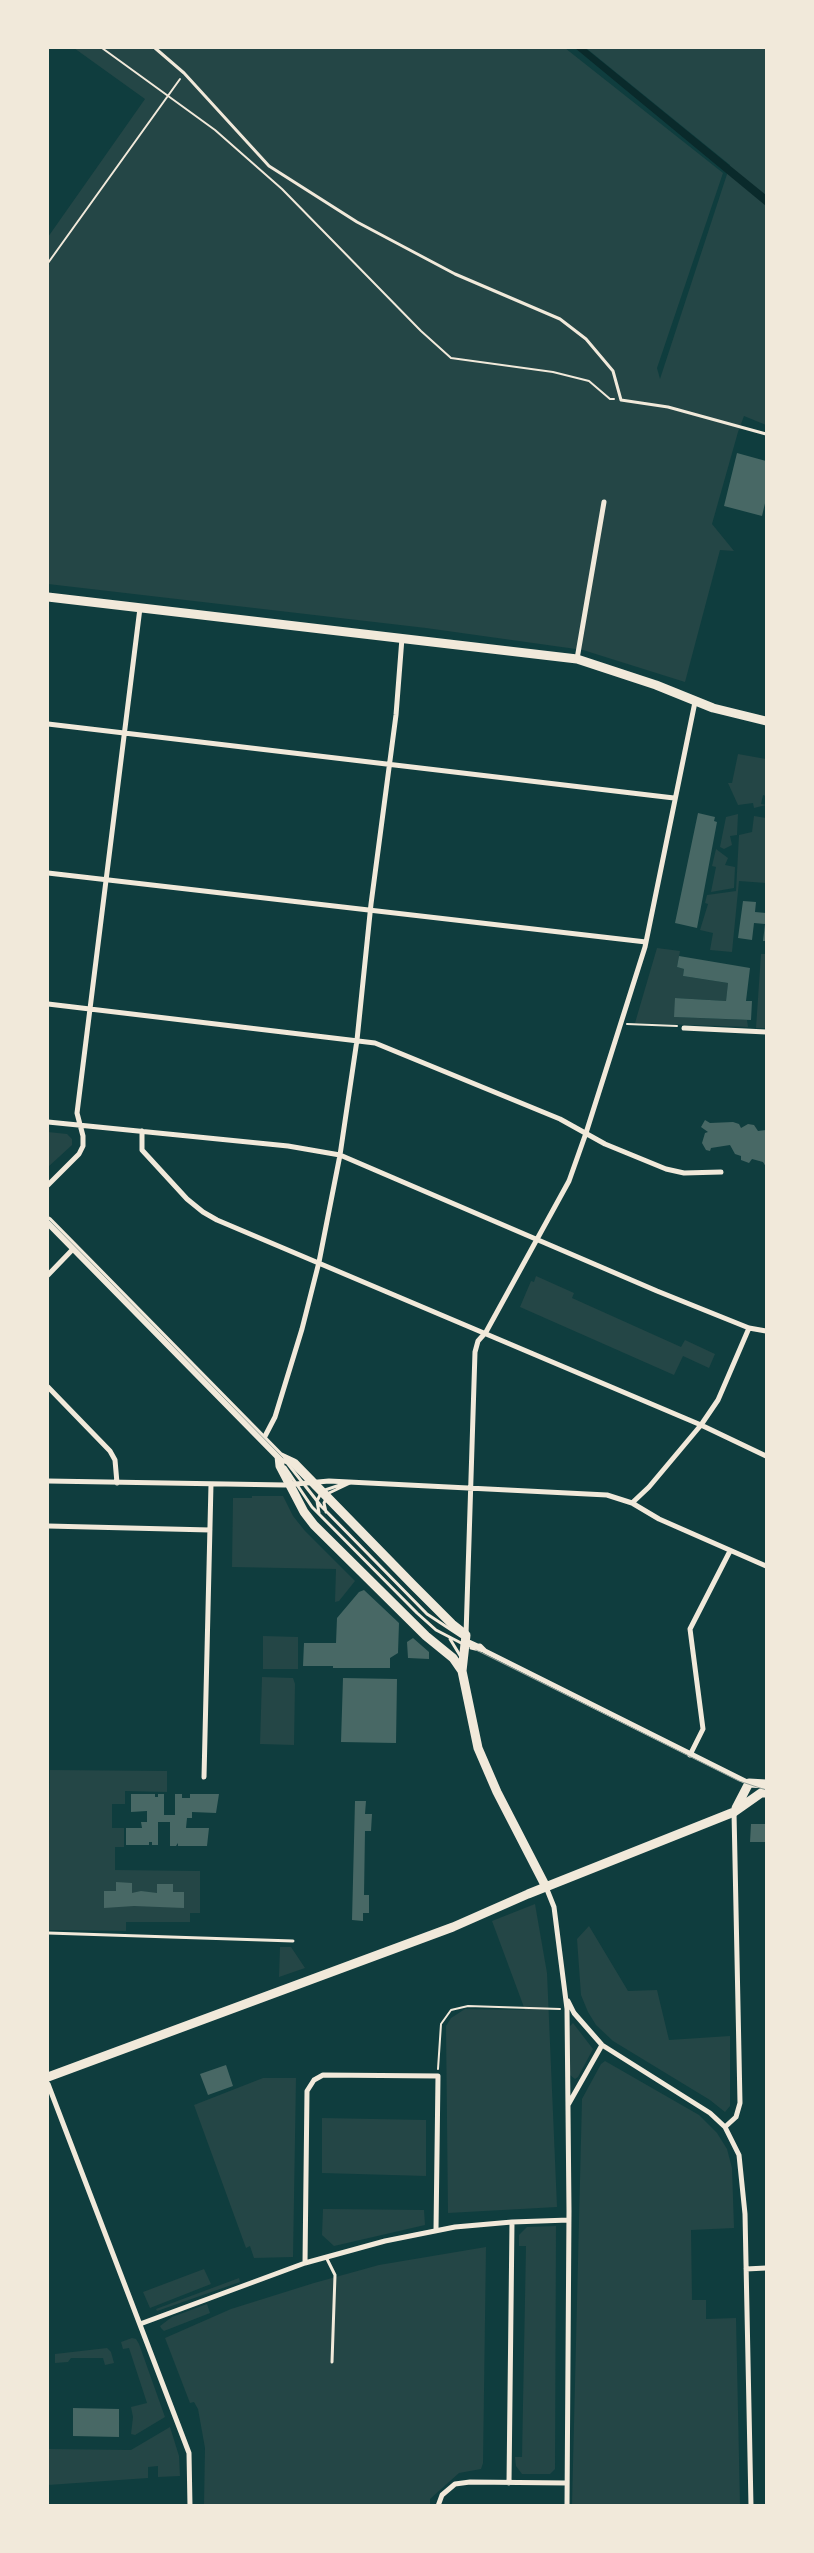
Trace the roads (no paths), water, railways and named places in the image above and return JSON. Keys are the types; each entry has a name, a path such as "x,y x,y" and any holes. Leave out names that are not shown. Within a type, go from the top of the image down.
{"main road":[{"path":"48,597 576,659 656,685 695,702 766,720"},
{"path":"48,1221 280,1458 297,1484 304,1512 314,1525 426,1636 462,1668"},
{"path":"280,1458 294,1463 465,1640 462,1668 480,1754 497,1792 546,1887"},
{"path":"734,1812 749,1782 766,1784"},
{"path":"48,2077 431,1936 546,1887 734,1812 765,1793"}],"street":[{"path":"576,659 604,502"},
{"path":"48,1185 79,1154 83,1146 83,1136 77,1113 140,608"},
{"path":"263,1440 270,1430 287,1381 319,1262 340,1155 357,1040 370,911 386,779 390,765 402,638"},
{"path":"695,702 646,942 630,999 620,1023 586,1133 569,1181 486,1332 478,1341 475,1352 465,1640 475,1647 749,1782"},
{"path":"48,724 674,798"},
{"path":"48,873 646,942"},
{"path":"48,1004 357,1040 383,1046 560,1119 586,1133 666,1169 684,1173 721,1172"},
{"path":"684,1028 766,1032"},
{"path":"48,1122 288,1146 340,1155 612,1272 749,1328 766,1331"},
{"path":"142,1130 142,1150 187,1199 203,1212 701,1425 766,1456"},
{"path":"48,1275 74,1248"},
{"path":"632,1503 649,1487 701,1425 718,1400 749,1328"},
{"path":"48,1387 110,1451 115,1460 117,1483"},
{"path":"48,1481 212,1484 297,1484 313,1482 608,1495 632,1503 659,1519 766,1566"},
{"path":"204,1777 212,1484"},
{"path":"48,1526 210,1530"},
{"path":"690,1754 703,1729 690,1629 730,1551"},
{"path":"725,2128 736,2117 740,2103 734,1812"},
{"path":"546,1887 554,1907 567,2009 569,2220 567,2506"},
{"path":"565,1997 574,2013 602,2045 683,2094 710,2113 725,2128 739,2155 743,2172 751,2506"},
{"path":"568,2106 602,2045"},
{"path":"305,2264 307,2091 314,2080 323,2075 438,2076 436,2230"},
{"path":"48,2084 189,2453 190,2506"},
{"path":"140,2324 325,2257 436,2230 512,2222 569,2220"},
{"path":"508,2483 512,2222"},
{"path":"746,2269 766,2268"},
{"path":"438,2506 442,2495 455,2484 567,2483"}],"lane":[{"path":"155,48 184,74 269,166 357,222 455,274 560,319 586,339 613,371 622,400 668,407 766,434"},
{"path":"280,1458 312,1507 322,1518 428,1624 444,1634 456,1647 462,1668"},
{"path":"317,1502 335,1485 353,1483"},
{"path":"324,1494 353,1483"},
{"path":"297,1484 427,1614 465,1640"},
{"path":"324,1494 326,1512"},
{"path":"317,1502 322,1518"},
{"path":"444,1634 465,1640"},
{"path":"749,1782 765,1793"},
{"path":"48,1933 293,1941"},
{"path":"325,2257 335,2275 332,2362"}],"tram line":[{"path":"48,1219 283,1458"},
{"path":"476,1650 739,1781 766,1790"}]}
